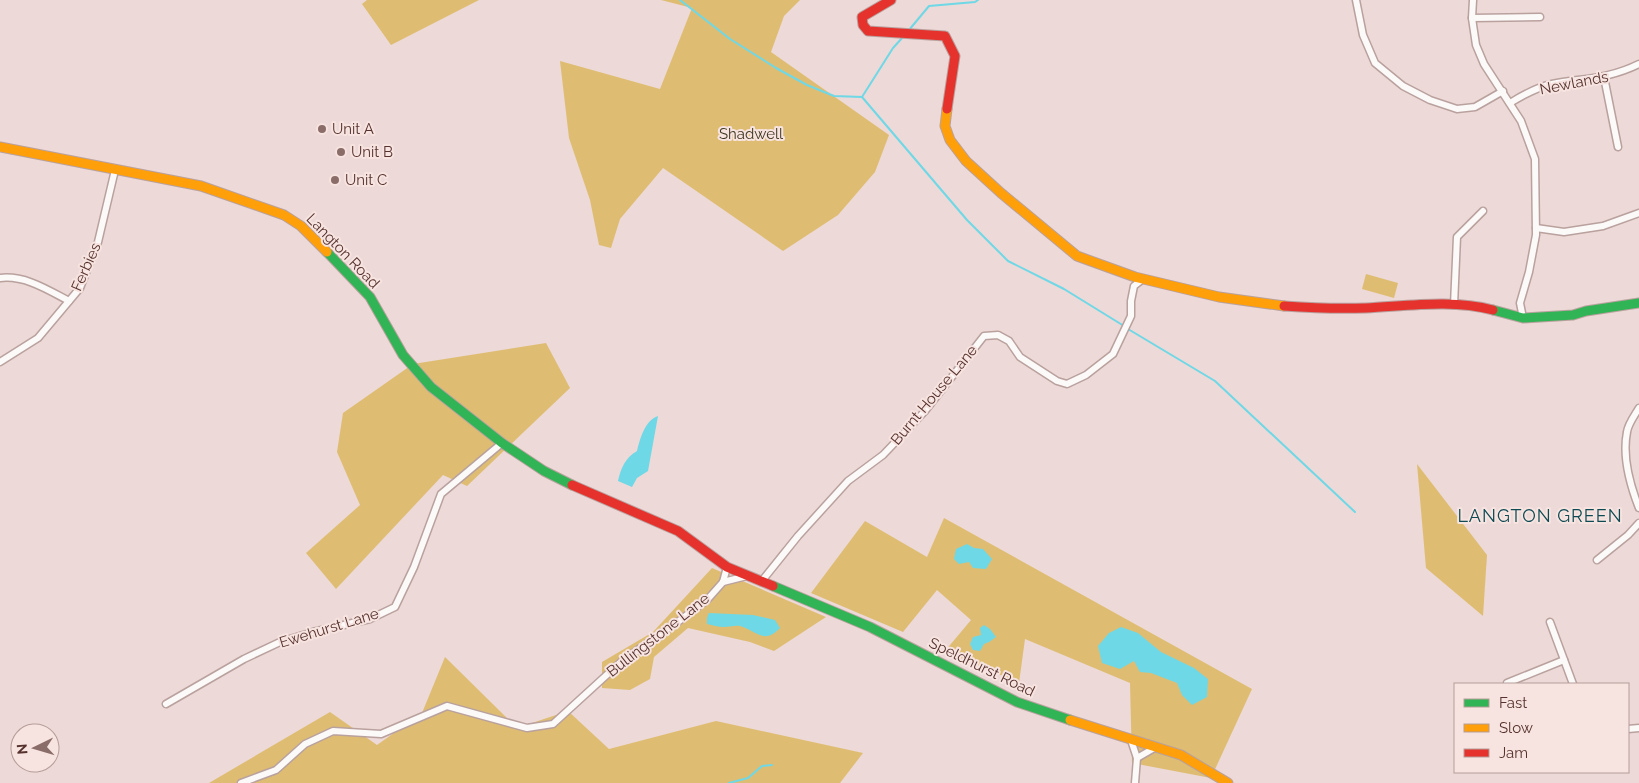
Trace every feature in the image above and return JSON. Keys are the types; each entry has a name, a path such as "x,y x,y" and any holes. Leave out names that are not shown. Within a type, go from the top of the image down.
{"street":[{"path":"891,0 862,17 863,25 868,31 888,33 922,32 945,36 955,56 944,126 950,140 966,161 1001,193 1077,256 1143,279 1219,297 1267,304 1324,309 1417,304 1478,306 1523,318 1573,315 1586,311 1639,303"},
{"path":"1356,0 1362,35 1375,64 1403,86 1430,100 1457,109 1475,107 1503,91"},
{"path":"1473,0 1472,18 1476,46 1484,64 1521,121 1535,159 1536,228 1529,272 1520,304 1523,318"},
{"path":"1472,18 1540,17"},
{"name":"Newlands","path":"1510,103 1537,89 1553,84 1615,75 1639,64"},
{"path":"1604,77 1618,147"},
{"name":"Langton Road","path":"0,147 201,186 272,210 296,222 370,297 403,355 431,387 502,443 555,477 678,531 727,567"},
{"name":"Ferbies","path":"0,362 38,338 80,288 98,242 114,170"},
{"path":"1454,305 1457,237 1484,211"},
{"path":"1536,228 1564,232 1602,226 1639,213"},
{"path":"0,278 12,276 38,285 69,301"},
{"name":"Burnt House Lane","path":"761,582 798,536 848,481 883,455 925,411 984,336 998,335 1009,341 1020,356 1057,382 1067,384 1086,375 1113,354 1131,316 1131,300 1134,286 1143,279"},
{"path":"1639,408 1627,431 1628,475 1639,508"},
{"path":"1630,423 1639,424"},
{"name":"Ewehurst Lane","path":"166,704 244,659 280,642 313,632 370,619 395,607 414,567 441,494 502,443"},
{"path":"1598,560 1628,535 1639,522"},
{"name":"Speldhurst Road","path":"727,567 870,627 1017,702 1182,755 1228,783"},
{"name":"Bullingstone Lane","path":"724,582 727,567"},
{"name":"Bullingstone Lane","path":"241,783 276,770 306,744 333,731 381,734 447,706 527,728 553,724 622,661 707,600 724,582 747,576"},
{"path":"1550,622 1572,683"},
{"path":"1507,683 1564,660"},
{"path":"1131,740 1137,758 1135,783"},
{"path":"1137,758 1156,747"}],"green space":[{"path":"367,0 479,0 391,45 362,4"},
{"name":"Shadwell","path":"661,0 800,0 784,16 771,52 889,135 875,172 838,215 783,251 663,168 620,219 611,248 599,245 590,200 569,138 560,61 660,89 692,8"},
{"path":"1366,274 1398,283 1394,298 1362,289"},
{"path":"546,343 570,388 467,486 443,475 336,589 306,553 360,505 337,452 343,413 413,364"},
{"path":"1417,464 1487,555 1483,616 1426,568"},
{"path":"944,518 1252,689 1211,778 1132,763 1130,683 1025,639 1019,683 945,651 971,620 937,590 903,632 811,593 865,521 927,557"},
{"path":"712,568 826,617 774,651 750,642 688,628 654,657 650,679 630,690 602,688 602,662 653,632"},
{"path":"445,657 517,728 568,711 609,749 716,721 863,753 840,783 209,783 330,712 377,745 422,713"}],"water":[{"path":"658,416 648,471 637,478 632,487 618,481 624,464 637,451 646,426 653,418"},
{"path":"967,544 974,548 983,549 992,559 986,569 973,568 969,562 959,564 954,559 956,549"},
{"path":"709,613 753,615 775,620 780,628 769,636 765,636 740,626 724,627 707,624"},
{"path":"984,625 996,637 984,644 980,651 973,650 970,644 973,637 981,635 980,628"},
{"path":"1121,627 1138,633 1161,652 1194,668 1208,679 1207,697 1192,705 1182,695 1177,683 1151,673 1140,672 1134,661 1120,669 1102,663 1098,646 1109,633"}],"waterway":[{"path":"680,0 730,39 807,85 834,96 862,97"},
{"path":"909,30 929,6 975,2 978,0"},
{"path":"903,37 893,48 862,97 967,220 1008,261 1064,289 1124,326"},
{"path":"1128,329 1215,381 1355,512"},
{"path":"729,783 748,778 762,766 772,765"}],"traffic: fast":[{"path":"327,252 370,297 403,355 431,387 502,443 544,471 572,485"},
{"path":"1493,310 1523,318 1573,315 1586,311 1639,303"},
{"path":"773,586 870,627 1017,702 1070,720"}],"traffic: slow":[{"path":"947,109 945,126 950,140 966,161 1001,193 1077,256 1135,277 1219,297 1284,306"},
{"path":"0,147 201,186 284,215 301,226 327,252"},
{"path":"1070,720 1181,755 1228,783"}],"traffic: jam":[{"path":"891,0 862,17 863,25 868,31 945,36 955,56 947,109"},
{"path":"1284,306 1356,308 1446,304 1493,310"},
{"path":"572,485 678,531 727,567 773,586"}],"place":[{"name":"Unit A","path":"322,129"},
{"name":"Unit B","path":"341,152"},
{"name":"Unit C","path":"335,180"}],"district":[{"name":"LANGTON GREEN","path":"1540,515"}]}
